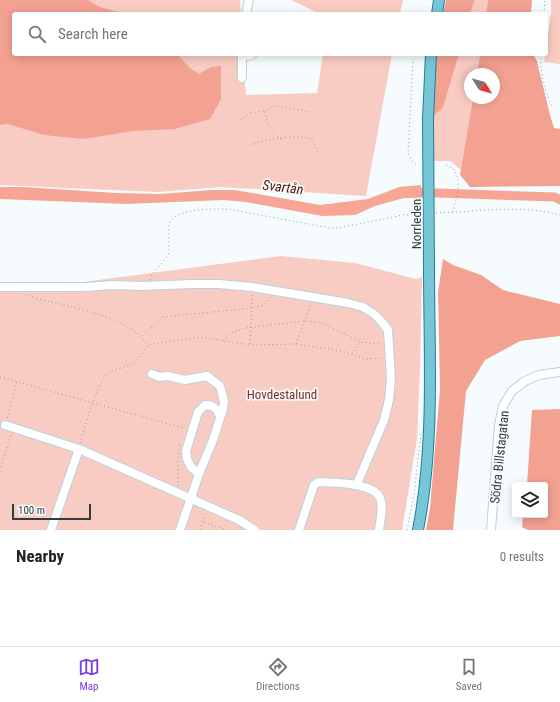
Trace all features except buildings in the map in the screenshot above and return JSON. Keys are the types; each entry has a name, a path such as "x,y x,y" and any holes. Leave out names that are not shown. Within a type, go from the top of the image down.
{"main road":[{"path":"437,12 439,0"},
{"name":"Norrleden","path":"418,530 428,462 430,395 428,119 432,56"},
{"name":"Norrleden","path":"412,530 423,460 430,395"}],"street":[{"path":"246,12 249,0"},
{"path":"242,56 242,78"},
{"path":"0,287 205,284 273,290 363,307 374,314 388,330 391,378 389,400 384,420 357,484"},
{"name":"Södra Billstagatan","path":"492,530 499,425 503,406 512,391 525,381 539,375 560,372"},
{"path":"152,374 159,381 168,376 185,380 196,377 210,377 220,386 222,393 223,409 180,530"},
{"path":"199,474 187,459 186,450 198,412 205,405 212,405 217,409 220,416"},
{"path":"5,425 78,449 239,520 255,530"},
{"path":"51,530 78,449"},
{"path":"299,530 314,485 317,482 357,484 370,490 380,498 381,509 379,530"}],"path":[{"path":"544,12 545,0"},
{"path":"416,56 413,60 408,154 410,160 416,164"},
{"path":"541,56 540,69 542,79 552,108"},
{"path":"241,120 250,113 265,111 272,106 310,112"},
{"path":"265,111 266,119 270,127 281,139"},
{"path":"250,145 264,140 302,137 309,138 314,143 318,153"},
{"path":"446,165 455,172 458,180 453,213"},
{"path":"148,286 150,276 170,252 169,223 174,216 188,212 228,209 330,228 338,228 403,215 424,214"},
{"path":"431,214 525,210 560,215"},
{"path":"14,287 30,297 86,311 119,322 142,336 148,345"},
{"path":"250,345 252,287"},
{"path":"142,336 163,317 252,308 264,305 271,298 273,290"},
{"path":"296,344 313,298"},
{"path":"223,341 233,332 251,327 304,321 322,323 361,342 375,344 388,343"},
{"path":"78,449 104,378 110,372 128,366 134,362 140,357 148,345 200,337 250,345 296,344 342,351 359,358 372,359 390,357"},
{"path":"352,355 361,342"},
{"path":"0,377 183,428"},
{"path":"5,425 17,382"},
{"path":"0,471 14,428"},
{"path":"407,530 414,494 421,432"},
{"path":"178,493 178,461 180,442"},
{"path":"200,530 204,517 210,507"},
{"path":"203,522 226,530"}],"green space":[{"path":"0,0 240,0 241,12 12,12 12,56 243,56 246,95 317,93 323,56 392,56 366,196 221,187 158,192 0,185"},
{"path":"291,0 403,0 400,12 316,12"},
{"path":"475,0 488,0 486,12 471,12"},
{"path":"551,0 560,0 560,64 544,62 545,56 548,56 548,35 551,14"},
{"path":"458,56 480,56 478,68 464,68 464,104 472,104 461,170 450,161 433,161 432,117 443,108"},
{"name":"Hovdestalund","path":"281,256 355,263 416,279 422,277 417,439 402,530 0,530 0,282 83,282"}],"shaded area":[{"path":"0,0 88,0 100,7 117,12 12,12 12,56 179,56 190,68 199,74 211,67 221,66 221,99 210,119 175,129 133,131 83,139 44,135 8,124 0,125"},
{"path":"446,0 475,0 471,12 443,12"},
{"path":"488,0 532,0 531,12 486,12"},
{"path":"437,56 458,56 443,108 432,117"},
{"path":"480,56 534,56 537,61 554,128 560,129 560,186 470,187 460,175 472,104 500,104 500,68 478,68"},
{"path":"421,185 421,198 404,198 375,206 355,215 322,216 246,202 224,200 127,204 0,199 0,187 160,194 211,190 235,190 320,205 368,199 399,187"},
{"path":"443,259 453,265 481,275 503,290 560,304 560,336 520,341 485,360 466,391 453,530 426,530 430,508 440,389 438,292"},
{"path":"560,409 560,530 528,530 522,527 523,518 548,518 548,482 527,482 532,410"}],"waterway":[{"name":"Svartån","path":"410,192 555,197 560,200"}]}
